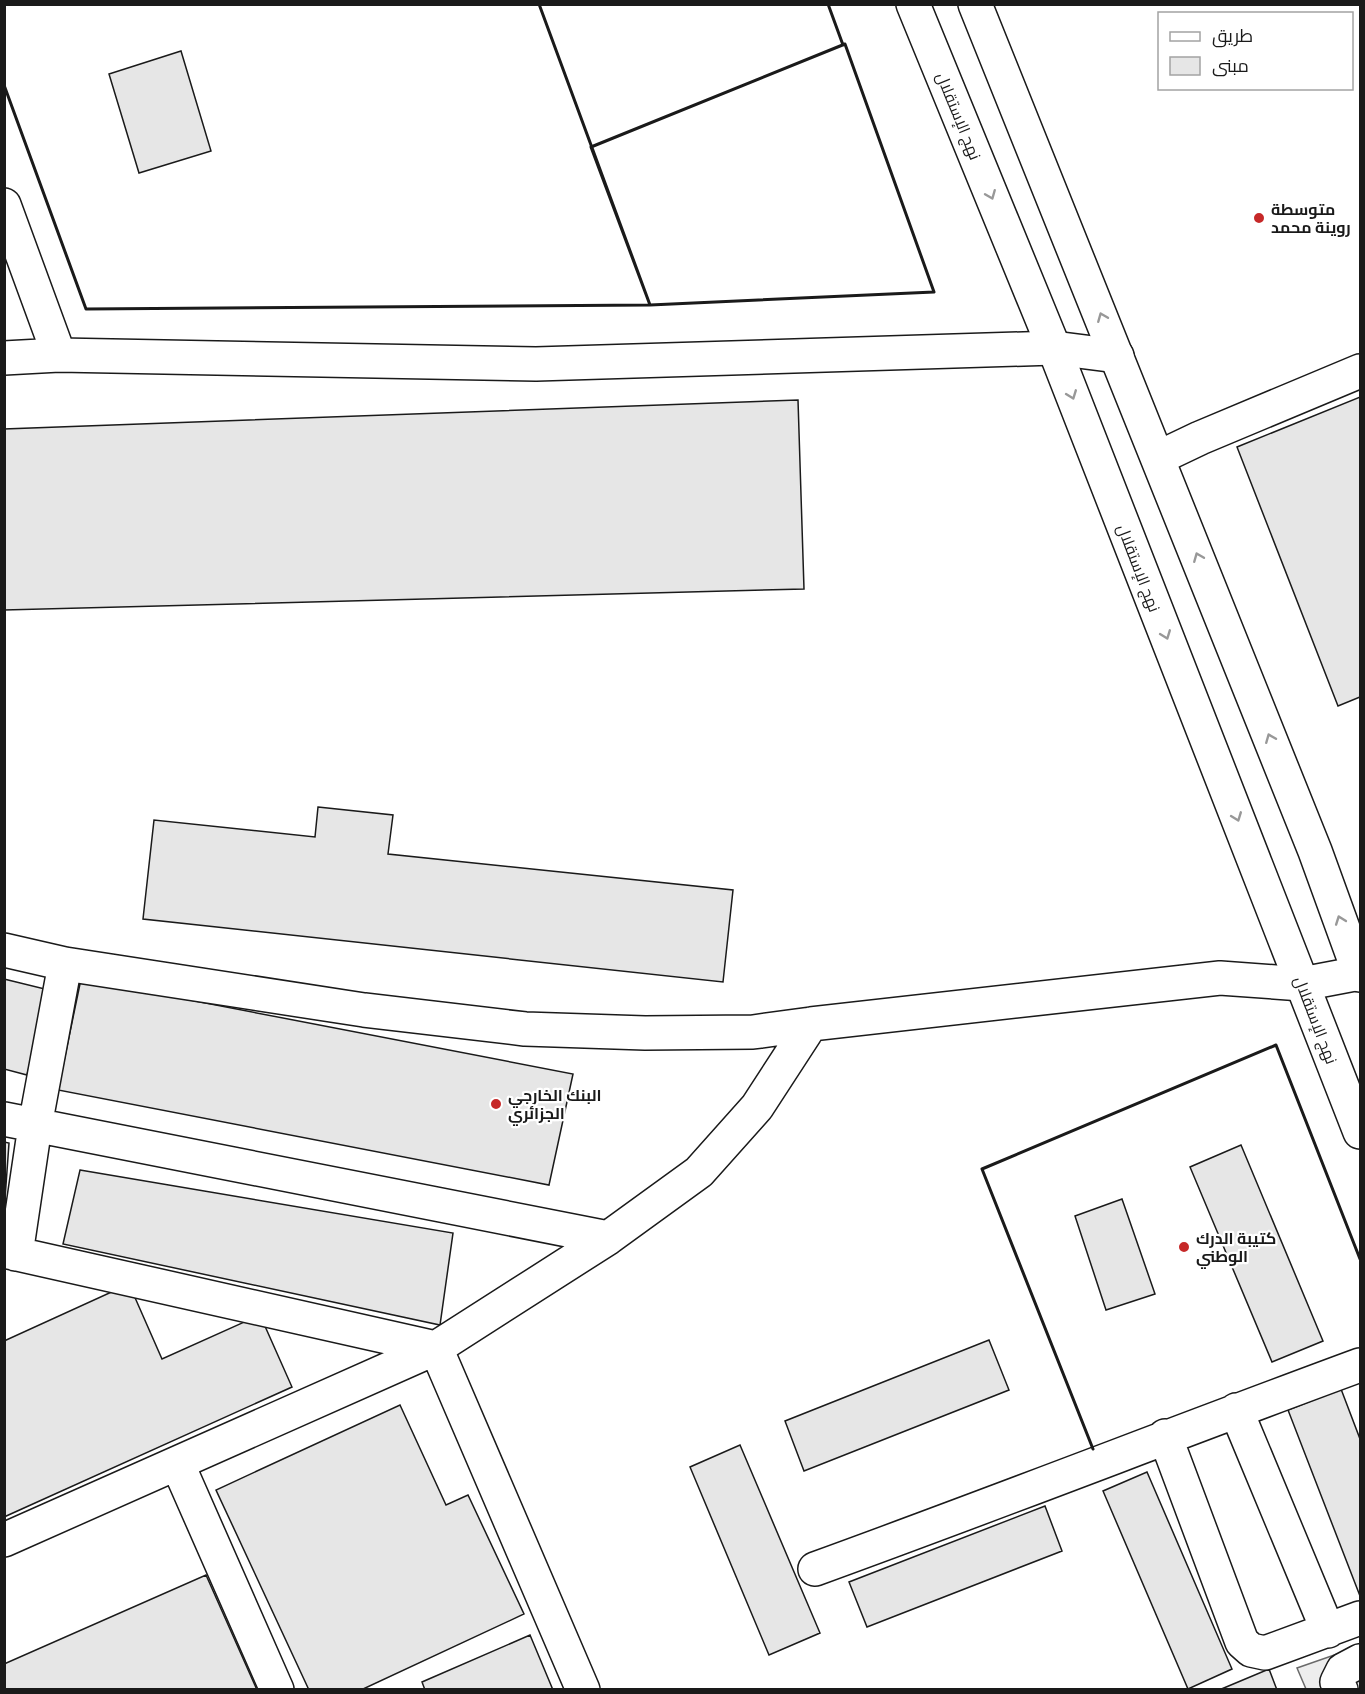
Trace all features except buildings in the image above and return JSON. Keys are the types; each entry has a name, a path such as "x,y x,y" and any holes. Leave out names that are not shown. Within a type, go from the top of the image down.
{"street":[{"name":"نهج الإستقلال","path":"913,4 1054,348 1360,1132"},
{"path":"4,950 65,964 364,1010 525,1029 645,1033 753,1032 1220,978 1302,984 1360,973 1315,851 975,4"},
{"path":"4,205 59,355"},
{"path":"4,358 59,355 536,364 1054,348 1117,356"},
{"path":"1158,458 1360,371"},
{"path":"65,964 20,1123 10,1253 436,1348"},
{"path":"4,1540 178,1465 436,1348 608,1238 699,1172 757,1107 811,1024"},
{"path":"20,1123 608,1238"},
{"path":"436,1348 583,1689"},
{"path":"815,1569 950,1520 1165,1436 1360,1365"},
{"path":"1236,1410 1328,1630"},
{"path":"1165,1436 1242,1642 1251,1650 1265,1653 1360,1618"},
{"path":"178,1465 278,1689"},
{"path":"1341,1689 1337,1682 1343,1670 1360,1661"}],"shaded area":[{"path":"1360,1646 1360,1689 1306,1689 1297,1668"}],"wall":[{"path":"4,85 86,309 650,305 539,4"},
{"path":"828,4 843,45"},
{"path":"845,44 934,292 650,305 591,147 845,44"},
{"path":"1093,1449 982,1169 1276,1045 1360,1259"}],"place":[{"name":"متوسطة روينة محمد","path":"1259,218"},
{"name":"البنك الخارجي الجزائري","path":"496,1104"},
{"name":"كتيبة الدرك الوطني","path":"1184,1247"}]}
